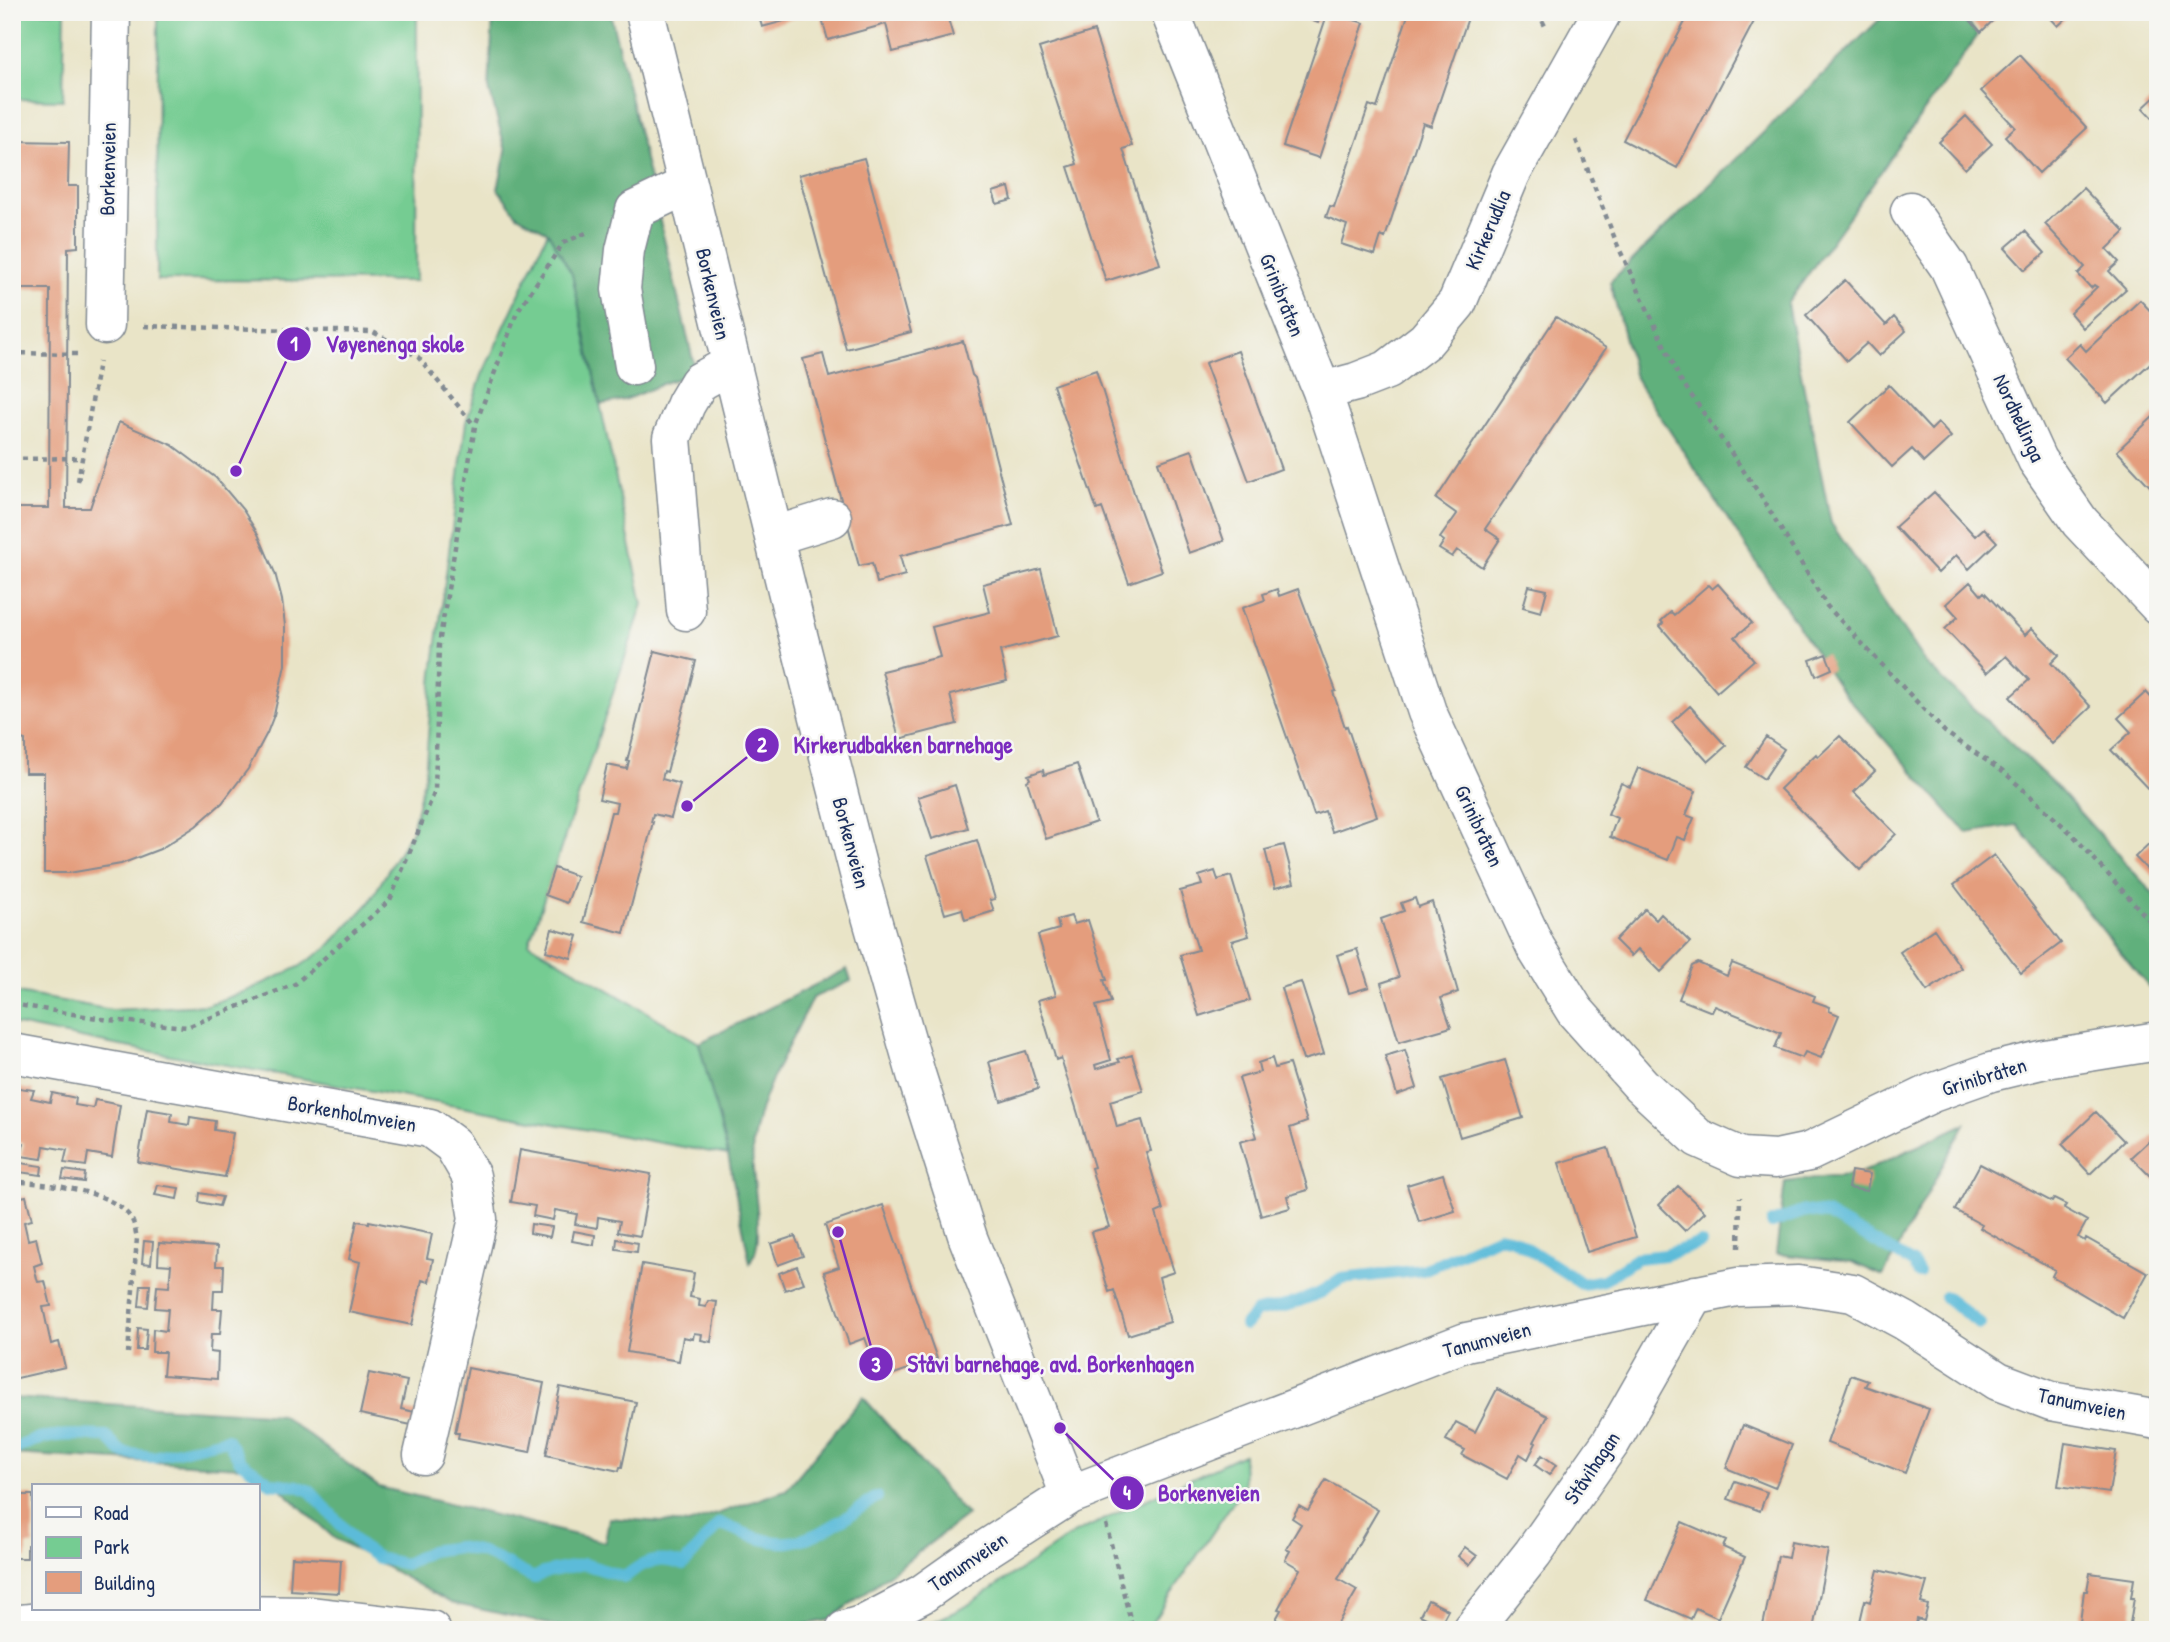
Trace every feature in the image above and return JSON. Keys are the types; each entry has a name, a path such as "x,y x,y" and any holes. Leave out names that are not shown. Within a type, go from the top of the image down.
{"street":[{"name":"Borkenveien","path":"103,340 111,12"},
{"name":"Borkenveien","path":"645,12 730,365 861,881 916,1074 968,1238 1083,1490"},
{"name":"Grinibråten","path":"1170,12 1322,391 1427,712 1536,948 1576,1011 1641,1084 1698,1138 1741,1157 1776,1159 1809,1152 1932,1093 1991,1072 2045,1059 2158,1041"},
{"name":"Kirkerudlia","path":"1322,391 1387,370 1426,340 1457,303 1511,174 1602,12"},
{"path":"634,366 621,289 625,250 635,210 687,185"},
{"name":"Nordhellinga","path":"1910,211 1949,267 2037,460 2080,522 2158,605"},
{"path":"686,611 672,438 686,404 699,382 730,365"},
{"path":"774,536 832,518"},
{"name":"Borkenholmveien","path":"12,1053 430,1128 453,1145 471,1176 478,1219 423,1455"},
{"name":"Tanumveien","path":"845,1630 865,1623 922,1594 1083,1490 1466,1342 1737,1287 1798,1285 1853,1293 1905,1321 1998,1381 2051,1401 2158,1420"},
{"name":"Ståvihagan","path":"1472,1630 1533,1553 1611,1442 1695,1294"},
{"path":"12,1625 235,1623 311,1616 431,1630"}],"path":[{"path":"1538,12 1547,29 1575,138 1617,244 1680,379 1761,496 1827,606 1945,732 2006,774 2073,835 2158,930"},
{"path":"12,1004 109,1020 187,1027 295,984 390,900 435,791 439,644 475,426 517,312 563,243 635,210"},
{"path":"12,353 103,340 373,332 418,357 475,426"},
{"path":"78,481 103,340"},
{"path":"12,458 83,458"},
{"path":"1737,1287 1741,1157"},
{"path":"12,1181 64,1186 112,1202 133,1222 137,1238 128,1353"},
{"path":"1083,1490 1133,1630"}],"green space":[{"path":"12,12 65,12 63,100 12,99"},
{"path":"158,12 417,12 416,281 157,280"},
{"path":"499,12 610,12 696,373 626,399 600,404 572,274 548,232 517,215 498,189 506,151 489,89 493,17"},
{"path":"1881,12 1958,12 1978,35 1787,304 1831,523 1926,664 2055,785 2158,899 2158,998 2017,825 1967,833 1839,688 1635,378 1610,282 1880,19"},
{"path":"548,232 572,274 643,604 529,943 699,1043 728,1155 115,1045 12,1024 12,992 112,1010 207,1005 249,990 299,967 328,947 369,903 412,830 425,775 433,673 466,422 482,375"},
{"path":"847,969 851,981 812,998 762,1104 752,1155 758,1238 750,1263 728,1155 699,1043"},
{"path":"1965,1124 1883,1276 1852,1262 1776,1254 1785,1182 1858,1174"},
{"path":"863,1397 967,1515 829,1620 774,1630 576,1630 451,1603 334,1538 258,1468 12,1454 12,1398 281,1415 379,1487 605,1542 609,1518 688,1524 786,1490"},
{"path":"1243,1454 1244,1486 1147,1630 916,1630 965,1607 1073,1534"}],"building":[{"path":"758,12 814,12 814,13 762,27"},
{"path":"820,12 946,12 953,36 893,52 886,24 828,40"},
{"path":"1289,12 1322,12 1318,23"},
{"path":"1328,12 1364,23 1319,158 1283,146"},
{"path":"1409,12 1470,12 1431,126 1423,123 1385,238 1381,236 1375,255 1341,244 1347,225 1326,217 1330,206 1334,207 1369,105 1377,108"},
{"path":"1677,12 1759,12 1677,168 1623,140 1687,18"},
{"path":"1973,12 2002,12 1981,32 1968,18"},
{"path":"2045,12 2073,12 2058,26"},
{"path":"1094,31 1132,146 1123,149 1160,264 1106,281 1068,167 1077,164 1039,48"},
{"path":"2020,55 2087,128 2039,173 2005,136 2015,127 1981,91"},
{"path":"2158,94 2158,124 2143,108"},
{"path":"1966,116 1992,144 1965,169 1939,142"},
{"path":"12,141 69,142 68,186 78,186 78,247 68,248 66,508 90,508 119,422 172,445 216,478 243,510 258,534 275,573 285,626 285,665 274,715 248,769 222,803 196,826 160,849 121,864 69,873 44,873 44,773 25,773 25,740 12,736 12,508 49,508 50,289 12,289"},
{"path":"864,158 911,332 846,349 799,175"},
{"path":"1009,187 1012,200 997,204 993,192"},
{"path":"2083,188 2125,232 2107,249 2119,262 2109,271 2126,289 2083,328 2070,313 2097,287 2094,285 2091,288 2078,274 2085,267 2045,224"},
{"path":"2025,231 2045,253 2025,270 2005,248"},
{"path":"1845,280 1886,325 1894,317 1906,331 1879,356 1867,343 1847,361 1806,315"},
{"path":"2140,300 2158,319 2158,356 2107,403 2065,358 2080,344 2086,351"},
{"path":"1556,317 1606,348 1485,529 1500,539 1482,567 1457,550 1452,557 1439,549 1444,541 1440,538 1457,514 1436,499"},
{"path":"963,341 1013,525 900,556 905,575 877,583 872,563 859,566 803,359 823,354 829,377"},
{"path":"1238,351 1281,469 1249,481 1205,363"},
{"path":"1096,370 1135,496 1162,571 1129,583 1102,508 1097,510 1053,385"},
{"path":"1889,385 1931,430 1938,423 1951,437 1924,462 1912,449 1892,467 1850,422"},
{"path":"2155,415 2158,418 2158,495 2117,451"},
{"path":"1192,450 1224,541 1189,553 1158,462"},
{"path":"1934,492 1975,536 1984,528 1997,542 1969,569 1956,555 1938,573 1895,527"},
{"path":"1041,569 1058,636 1000,651 1007,681 950,695 957,724 899,739 882,671 940,657 932,627 990,612 983,584"},
{"path":"1970,582 1981,595 1984,592 2025,635 2032,628 2059,655 2051,663 2091,707 2052,744 2010,697 2029,680 2006,656 1987,673 1945,629 1958,617 1946,604"},
{"path":"1718,584 1752,623 1735,637 1754,660 1717,692 1660,626 1663,623 1661,621 1671,612 1674,615 1708,585 1712,589"},
{"path":"1529,586 1547,590 1541,612 1523,607"},
{"path":"1277,589 1279,596 1298,589 1336,691 1333,692 1377,816 1332,832 1325,811 1314,815 1242,608 1265,600 1263,594"},
{"path":"655,651 696,661 667,772 664,771 662,779 680,784 671,818 653,814 624,933 583,922 611,812 615,812 617,803 599,799 607,765 627,769"},
{"path":"1826,654 1832,669 1816,676 1810,660"},
{"path":"2146,692 2158,705 2158,791 2154,795 2111,750 2131,732 2118,718"},
{"path":"1690,706 1726,746 1708,762 1672,722"},
{"path":"1840,736 1875,771 1854,792 1896,834 1860,870 1780,789 1816,754 1818,757"},
{"path":"1766,737 1784,749 1764,779 1746,767"},
{"path":"1077,764 1096,822 1046,839 1027,781 1030,779 1028,775 1043,770 1044,775"},
{"path":"1638,768 1696,791 1686,815 1694,818 1685,840 1677,837 1668,860 1610,837 1617,818 1608,814 1621,783 1630,787"},
{"path":"955,785 968,828 932,839 918,797"},
{"path":"2158,835 2158,881 2135,857"},
{"path":"977,840 995,899 990,900 994,911 965,920 962,909 945,914 927,856"},
{"path":"1284,845 1294,883 1275,888 1265,850"},
{"path":"1994,855 2061,943 2021,973 1954,885"},
{"path":"554,868 577,876 567,903 545,895"},
{"path":"1215,871 1218,880 1231,876 1249,936 1232,941 1250,1000 1199,1016 1180,955 1198,950 1180,891 1202,885 1199,876"},
{"path":"1415,898 1418,907 1432,902 1458,992 1441,998 1451,1027 1399,1042 1381,983 1399,977 1381,919 1404,911 1401,903"},
{"path":"1645,909 1656,920 1661,914 1690,942 1661,972 1638,949 1631,956 1615,940"},
{"path":"1071,916 1074,924 1088,920 1111,1002 1096,1006 1111,1060 1095,1065 1096,1069 1120,1062 1118,1059 1132,1055 1143,1091 1110,1101 1117,1127 1142,1120 1151,1151 1146,1152 1163,1210 1156,1213 1174,1272 1159,1277 1170,1322 1128,1335 1114,1290 1109,1292 1091,1232 1109,1227 1091,1168 1094,1167 1061,1058 1056,1060 1038,1000 1056,995 1038,935 1059,929 1057,920"},
{"path":"552,929 578,936 571,958 546,951"},
{"path":"1934,929 1961,968 1927,991 1900,952"},
{"path":"1357,949 1369,987 1349,993 1337,955"},
{"path":"1698,963 1727,976 1732,963 1815,996 1813,1001 1830,1007 1829,1011 1839,1015 1821,1058 1805,1052 1802,1058 1775,1048 1781,1033 1715,1006 1712,1012 1679,999 1692,966"},
{"path":"1301,982 1324,1054 1303,1060 1281,988"},
{"path":"1405,1050 1417,1088 1397,1095 1385,1056"},
{"path":"1026,1051 1038,1089 1001,1101 989,1062"},
{"path":"1272,1058 1275,1068 1289,1064 1307,1122 1290,1128 1308,1190 1287,1196 1290,1208 1261,1216 1240,1142 1257,1137 1239,1078 1260,1072 1258,1063"},
{"path":"1505,1060 1523,1118 1460,1137 1442,1079"},
{"path":"12,1087 34,1090 31,1098 50,1102 52,1093 76,1098 75,1105 93,1108 95,1100 120,1105 112,1157 88,1153 86,1166 64,1163 67,1150 44,1146 42,1159 21,1156 24,1143 12,1141"},
{"path":"147,1109 172,1113 171,1122 189,1125 190,1117 215,1121 214,1130 233,1133 225,1177 138,1162"},
{"path":"2096,1112 2124,1141 2090,1174 2062,1144"},
{"path":"2158,1132 2158,1184 2131,1157"},
{"path":"1608,1148 1636,1237 1587,1252 1559,1163"},
{"path":"520,1150 651,1174 640,1236 618,1232 620,1221 598,1217 597,1228 575,1224 577,1214 555,1210 553,1220 533,1216 535,1206 511,1202"},
{"path":"21,1163 42,1166 41,1175 19,1172"},
{"path":"1980,1164 2052,1202 2054,1199 2066,1205 2064,1208 2087,1221 2078,1237 2085,1241 2086,1238 2148,1273 2123,1318 2052,1276 2055,1270 1980,1228 1982,1225 1955,1210"},
{"path":"64,1170 85,1173 84,1182 62,1179"},
{"path":"1851,1171 1870,1174 1867,1191 1848,1188"},
{"path":"1443,1174 1455,1211 1419,1222 1407,1185"},
{"path":"158,1185 179,1188 177,1199 155,1195"},
{"path":"1678,1186 1705,1212 1685,1231 1659,1205"},
{"path":"200,1193 222,1197 219,1206 199,1202"},
{"path":"26,1196 32,1220 24,1222 28,1240 36,1238 42,1263 34,1266 38,1282 45,1281 51,1306 43,1307 51,1344 59,1342 65,1367 13,1379 12,1199"},
{"path":"883,1205 937,1359 880,1379 865,1338 849,1344 824,1272 839,1267 825,1225"},
{"path":"357,1221 432,1234 427,1258 433,1259 429,1282 422,1280 412,1325 349,1312 360,1262 349,1259"},
{"path":"531,1224 552,1227 550,1237 530,1233"},
{"path":"574,1231 595,1235 594,1245 572,1241"},
{"path":"795,1236 803,1256 778,1265 771,1244"},
{"path":"617,1239 638,1243 637,1252 616,1249"},
{"path":"144,1241 153,1242 151,1264 142,1263"},
{"path":"159,1243 217,1247 216,1266 224,1266 223,1290 214,1290 213,1309 222,1309 220,1334 211,1334 210,1352 218,1353 217,1379 163,1375 165,1352 152,1352 153,1329 166,1331 168,1309 155,1308 157,1286 169,1287 171,1265 158,1264"},
{"path":"642,1264 694,1273 690,1297 700,1299 699,1306 706,1307 708,1301 717,1302 711,1342 701,1340 702,1334 694,1333 693,1339 683,1337 679,1361 627,1352"},
{"path":"797,1266 804,1283 785,1290 779,1273"},
{"path":"141,1285 150,1285 148,1307 139,1306"},
{"path":"138,1328 147,1329 145,1350 137,1350"},
{"path":"468,1368 544,1383 530,1452 458,1438 459,1433 455,1433"},
{"path":"369,1373 407,1381 401,1409 419,1413 416,1426 360,1414"},
{"path":"1851,1375 1868,1381 1865,1386 1929,1409 1905,1473 1827,1443"},
{"path":"560,1387 636,1402 619,1471 546,1455"},
{"path":"1497,1389 1548,1416 1528,1459 1520,1454 1507,1479 1462,1455 1465,1450 1446,1440 1456,1422 1475,1432"},
{"path":"1743,1425 1792,1445 1775,1488 1726,1468"},
{"path":"2065,1443 2116,1451 2109,1493 2058,1486"},
{"path":"1542,1455 1556,1465 1549,1475 1535,1465"},
{"path":"1326,1480 1378,1510 1338,1579 1357,1590 1334,1630 1294,1630 1276,1619 1281,1610 1278,1609 1300,1569 1285,1560 1290,1551 1286,1549 1301,1524 1292,1518 1299,1506 1308,1511"},
{"path":"1735,1481 1767,1492 1760,1511 1728,1499"},
{"path":"12,1495 32,1495 32,1545 27,1545 27,1558 12,1558"},
{"path":"1682,1522 1726,1541 1723,1547 1745,1557 1718,1618 1696,1608 1691,1619 1647,1600"},
{"path":"1791,1542 1828,1550 1813,1630 1762,1630 1778,1556 1788,1558"},
{"path":"1465,1547 1477,1556 1469,1565 1458,1556"},
{"path":"292,1557 341,1560 339,1593 290,1590"},
{"path":"1878,1570 1927,1582 1921,1603 1928,1605 1924,1621 1917,1619 1915,1630 1858,1630 1865,1600 1870,1602"},
{"path":"2090,1573 2134,1579 2129,1630 2079,1630 2084,1591 2087,1591"},
{"path":"1428,1600 1448,1610 1440,1625 1420,1615"}],"waterway":[{"path":"1772,1223 1805,1211 1826,1214 1913,1263 1919,1273"},
{"path":"1245,1325 1256,1312 1289,1305 1320,1293 1341,1279 1423,1270 1499,1236 1513,1239 1583,1284 1604,1280 1637,1258 1665,1255 1701,1243"},
{"path":"1945,1297 1980,1324"},
{"path":"12,1451 34,1440 45,1438 69,1435 105,1436 123,1453 153,1457 227,1439 240,1461 271,1483 298,1486 310,1491 360,1546 378,1558 405,1564 430,1551 458,1547 482,1552 534,1578 543,1573 584,1564 625,1577 638,1567 652,1562 667,1561 683,1565 720,1523 771,1541 801,1540 835,1524 877,1497"}],"place":[{"name":"Vøyenenga skole","path":"236,471"},
{"name":"Kirkerudbakken barnehage","path":"687,806"},
{"name":"Ståvi barnehage, avd. Borkenhagen","path":"838,1232"},
{"name":"Borkenveien","path":"1060,1428"}]}
